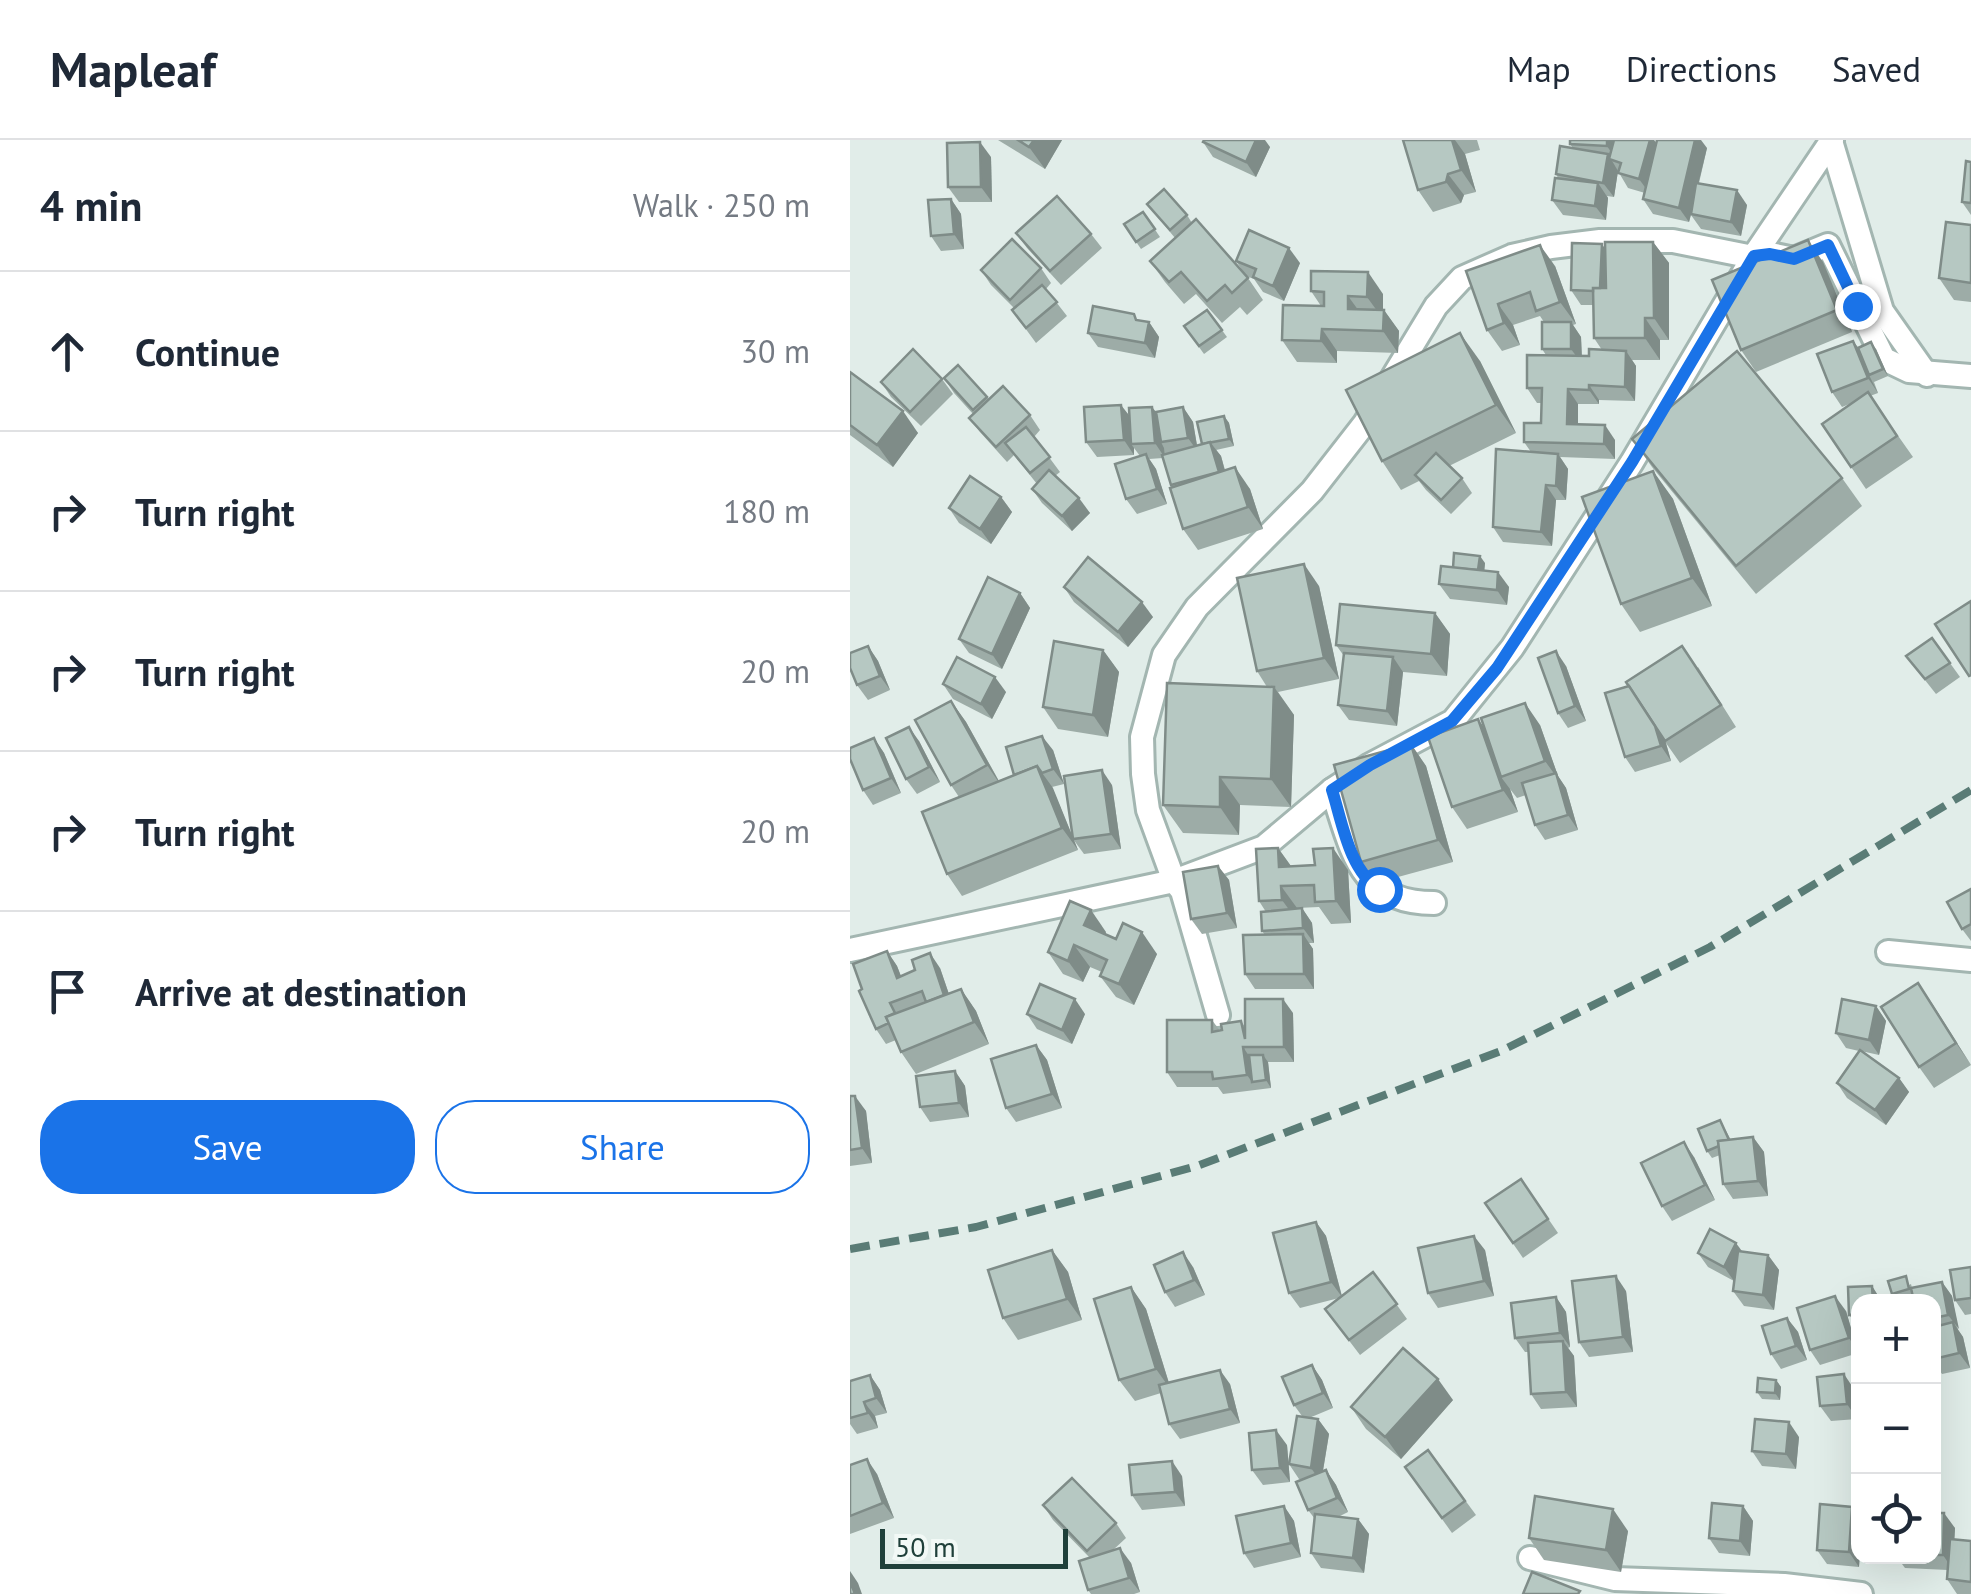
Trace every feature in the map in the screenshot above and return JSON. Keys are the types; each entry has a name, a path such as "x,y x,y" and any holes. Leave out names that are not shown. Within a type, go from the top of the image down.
{"street":[{"path":"850,950 1174,882 1264,847 1332,790 1452,721 1497,668 1632,462 1754,256 1831,140"},
{"path":"1831,140 1882,311 1927,375"},
{"path":"1218,1015 1182,891 1174,882 1148,810 1142,736 1164,655 1197,607 1312,491 1365,423 1436,306 1462,278 1512,256 1600,241 1672,240 1754,256 1770,254 1794,259 1828,245 1884,359 1909,372 1971,376"},
{"path":"1332,790 1356,861 1370,884 1396,897 1434,903"},
{"path":"1888,952 1971,960"},
{"path":"1530,1558 1615,1579 1784,1585 1861,1594"}],"building":[{"path":"1204,140 1256,140 1246,162"},
{"path":"1403,140 1452,140 1461,170 1448,174 1446,182 1418,190"},
{"path":"1570,140 1607,140 1607,146 1570,144"},
{"path":"1614,140 1650,140 1639,179 1618,173 1621,163 1609,159"},
{"path":"1657,140 1695,140 1679,208 1643,199"},
{"path":"980,142 981,187 948,187 947,143"},
{"path":"1560,146 1608,154 1603,183 1556,174"},
{"path":"1966,161 1971,162 1971,203 1962,202"},
{"path":"1555,178 1598,183 1595,206 1552,200"},
{"path":"1696,183 1737,190 1731,222 1691,214"},
{"path":"1164,189 1187,215 1170,230 1147,204"},
{"path":"1057,196 1091,234 1050,271 1016,233"},
{"path":"951,199 954,234 931,236 928,200"},
{"path":"1143,212 1155,229 1136,242 1124,224"},
{"path":"1196,219 1248,278 1232,293 1225,285 1207,301 1181,272 1169,282 1150,261"},
{"path":"1946,222 1971,225 1971,283 1939,278"},
{"path":"1249,230 1289,248 1273,286 1253,277 1256,269 1236,261"},
{"path":"1012,239 1041,268 1010,300 981,270"},
{"path":"1808,240 1837,310 1741,350 1712,280"},
{"path":"1605,242 1653,242 1654,318 1645,318 1645,338 1594,338 1593,288 1606,288"},
{"path":"1572,243 1602,244 1600,288 1571,290"},
{"path":"1540,245 1560,302 1536,311 1530,292 1498,304 1504,323 1487,330 1466,271"},
{"path":"1311,271 1368,272 1367,297 1348,296 1348,309 1384,310 1383,331 1322,329 1321,341 1282,340 1283,305 1324,306 1324,292 1311,291"},
{"path":"1042,285 1057,302 1026,328 1012,310"},
{"path":"1093,306 1134,314 1136,320 1149,322 1145,343 1088,333"},
{"path":"1207,310 1222,330 1199,346 1184,326"},
{"path":"1542,322 1571,322 1571,349 1542,349"},
{"path":"1460,333 1496,405 1382,461 1346,390"},
{"path":"1853,341 1868,378 1832,392 1817,354"},
{"path":"1871,342 1883,369 1869,375 1858,348"},
{"path":"913,349 942,379 910,412 881,382"},
{"path":"1589,349 1626,351 1625,387 1589,385 1589,390 1568,389 1567,424 1605,425 1604,444 1524,442 1524,423 1541,423 1542,388 1527,388 1527,355 1589,356"},
{"path":"1737,351 1842,478 1736,566 1632,439"},
{"path":"958,365 987,397 973,410 944,378"},
{"path":"850,372 903,411 877,445 850,425"},
{"path":"1003,386 1030,415 996,447 969,418"},
{"path":"1868,392 1897,436 1851,467 1822,424"},
{"path":"1121,405 1124,440 1086,442 1084,407"},
{"path":"1152,407 1155,443 1131,444 1129,408"},
{"path":"1183,407 1188,438 1161,442 1156,412"},
{"path":"1224,416 1229,439 1202,444 1197,422"},
{"path":"1026,427 1050,457 1030,473 1005,443"},
{"path":"1210,442 1219,472 1171,485 1162,455"},
{"path":"1496,449 1558,454 1556,486 1546,485 1541,532 1493,527"},
{"path":"1436,453 1462,478 1441,500 1415,475"},
{"path":"1146,454 1157,489 1126,499 1115,464"},
{"path":"1235,467 1248,507 1183,529 1170,488"},
{"path":"1049,470 1079,498 1062,516 1032,489"},
{"path":"1653,471 1692,578 1621,604 1582,497"},
{"path":"970,476 1001,497 980,529 949,508"},
{"path":"1454,553 1480,556 1478,570 1453,568"},
{"path":"1088,557 1142,602 1118,632 1064,587"},
{"path":"1304,564 1324,658 1257,671 1237,578"},
{"path":"1441,566 1498,572 1497,590 1439,584"},
{"path":"988,577 1020,593 992,654 959,639"},
{"path":"1971,601 1971,675 1969,676 1935,624"},
{"path":"1340,604 1435,613 1431,654 1336,645"},
{"path":"1932,638 1950,663 1925,679 1906,656"},
{"path":"1054,641 1103,650 1093,715 1043,707"},
{"path":"868,646 880,676 857,685 850,668 850,653"},
{"path":"1682,646 1721,705 1665,741 1626,682"},
{"path":"1556,651 1575,706 1558,713 1538,658"},
{"path":"1344,653 1393,657 1387,711 1338,705"},
{"path":"957,657 995,677 981,704 943,684"},
{"path":"1167,683 1274,687 1271,779 1220,777 1220,807 1163,805"},
{"path":"1629,686 1655,726 1661,746 1625,757 1605,693"},
{"path":"951,701 987,765 951,785 915,720"},
{"path":"1525,703 1545,761 1501,777 1481,718"},
{"path":"1478,719 1503,790 1452,807 1428,737"},
{"path":"909,727 929,767 906,779 886,738"},
{"path":"1042,736 1053,769 1042,773 1037,766 1014,775 1006,747"},
{"path":"874,738 891,778 863,790 850,759 850,748"},
{"path":"1411,744 1438,840 1361,862 1334,765"},
{"path":"1037,766 1062,828 947,874 922,812"},
{"path":"1102,770 1111,834 1073,839 1064,776"},
{"path":"1556,773 1568,815 1535,825 1522,783"},
{"path":"1278,848 1279,867 1315,865 1313,849 1333,848 1336,901 1315,902 1314,885 1281,886 1282,900 1259,901 1256,849"},
{"path":"1218,866 1227,913 1191,919 1183,872"},
{"path":"1971,889 1971,924 1962,929 1947,902"},
{"path":"1070,901 1091,910 1084,925 1116,939 1123,923 1142,932 1119,984 1100,976 1107,960 1074,945 1068,961 1048,952"},
{"path":"1302,908 1303,928 1262,931 1261,912"},
{"path":"1303,934 1304,974 1245,974 1243,935"},
{"path":"887,951 897,978 915,970 912,960 930,953 944,995 926,1002 922,991 890,1003 895,1013 886,1017 889,1023 876,1029 859,991 862,989 853,964"},
{"path":"1918,983 1956,1043 1919,1067 1881,1007"},
{"path":"1040,984 1075,999 1062,1030 1027,1014"},
{"path":"961,989 974,1022 901,1052 886,1017"},
{"path":"1245,999 1283,999 1284,1047 1243,1047 1247,1075 1213,1079 1212,1072 1167,1072 1167,1020 1212,1020 1212,1032 1222,1030 1221,1024 1241,1021 1245,1039"},
{"path":"1842,999 1876,1006 1869,1040 1836,1033"},
{"path":"1036,1045 1052,1094 1006,1108 991,1059"},
{"path":"1860,1050 1899,1078 1875,1110 1837,1083"},
{"path":"1249,1055 1263,1055 1266,1080 1252,1082"},
{"path":"955,1071 959,1103 920,1107 916,1076"},
{"path":"850,1096 855,1096 862,1148 850,1150"},
{"path":"1720,1120 1729,1140 1718,1141 1719,1146 1707,1151 1698,1129"},
{"path":"1753,1137 1758,1181 1723,1184 1718,1141"},
{"path":"1684,1142 1705,1185 1662,1206 1641,1163"},
{"path":"1521,1179 1548,1219 1513,1243 1485,1203"},
{"path":"1316,1222 1331,1282 1289,1293 1273,1233"},
{"path":"1710,1229 1736,1243 1724,1267 1698,1253"},
{"path":"1474,1236 1484,1281 1428,1293 1418,1248"},
{"path":"1052,1250 1067,1299 1003,1318 988,1270"},
{"path":"1738,1251 1768,1255 1763,1295 1733,1291"},
{"path":"1183,1252 1194,1280 1165,1292 1154,1265"},
{"path":"1971,1267 1971,1298 1955,1300 1950,1270"},
{"path":"1373,1272 1397,1304 1349,1340 1325,1309"},
{"path":"1616,1276 1623,1337 1579,1342 1572,1281"},
{"path":"1906,1276 1909,1289 1892,1294 1888,1281"},
{"path":"1942,1282 1948,1315 1941,1316 1941,1294 1912,1294 1911,1288"},
{"path":"1872,1286 1872,1294 1851,1294 1849,1315 1848,1287"},
{"path":"1131,1287 1156,1369 1119,1380 1094,1299"},
{"path":"1835,1296 1849,1338 1810,1350 1797,1308"},
{"path":"1556,1297 1560,1333 1515,1338 1511,1303"},
{"path":"1787,1318 1796,1346 1771,1354 1762,1326"},
{"path":"1953,1322 1959,1353 1941,1357 1941,1325"},
{"path":"1563,1341 1566,1392 1531,1394 1528,1343"},
{"path":"1403,1348 1438,1379 1385,1437 1351,1407"},
{"path":"1312,1365 1323,1393 1294,1405 1282,1377"},
{"path":"1220,1370 1230,1409 1169,1424 1159,1385"},
{"path":"1844,1374 1847,1404 1820,1406 1817,1377"},
{"path":"870,1375 876,1398 864,1402 868,1413 850,1418 850,1381"},
{"path":"1758,1378 1776,1380 1775,1393 1757,1392"},
{"path":"1297,1416 1318,1419 1311,1468 1289,1464"},
{"path":"1755,1419 1789,1422 1786,1454 1752,1451"},
{"path":"1276,1430 1280,1468 1252,1470 1249,1433"},
{"path":"1428,1450 1465,1501 1442,1518 1405,1467"},
{"path":"867,1459 883,1503 850,1516 850,1465"},
{"path":"1172,1461 1175,1492 1132,1495 1129,1465"},
{"path":"1326,1470 1337,1498 1308,1510 1296,1482"},
{"path":"1072,1478 1116,1523 1087,1551 1043,1505"},
{"path":"1535,1496 1613,1509 1606,1550 1529,1538"},
{"path":"1712,1503 1743,1506 1740,1541 1709,1538"},
{"path":"1820,1504 1851,1507 1849,1552 1817,1550"},
{"path":"1284,1506 1291,1543 1244,1553 1236,1516"},
{"path":"1941,1513 1944,1513 1941,1555"},
{"path":"1315,1514 1358,1519 1353,1558 1311,1553"},
{"path":"1950,1539 1971,1541 1971,1582 1947,1579"},
{"path":"1120,1548 1129,1578 1088,1590 1079,1561"},
{"path":"1532,1572 1580,1591 1523,1594"}],"railway":[{"path":"850,1249 976,1227 1197,1166 1501,1051 1710,947 1971,790"}],"route":[{"path":"1379,889 1370,884 1356,861 1332,790 1452,721 1477,694 1512,648 1632,462 1754,256 1770,254 1794,259 1828,245 1857,306"}]}
